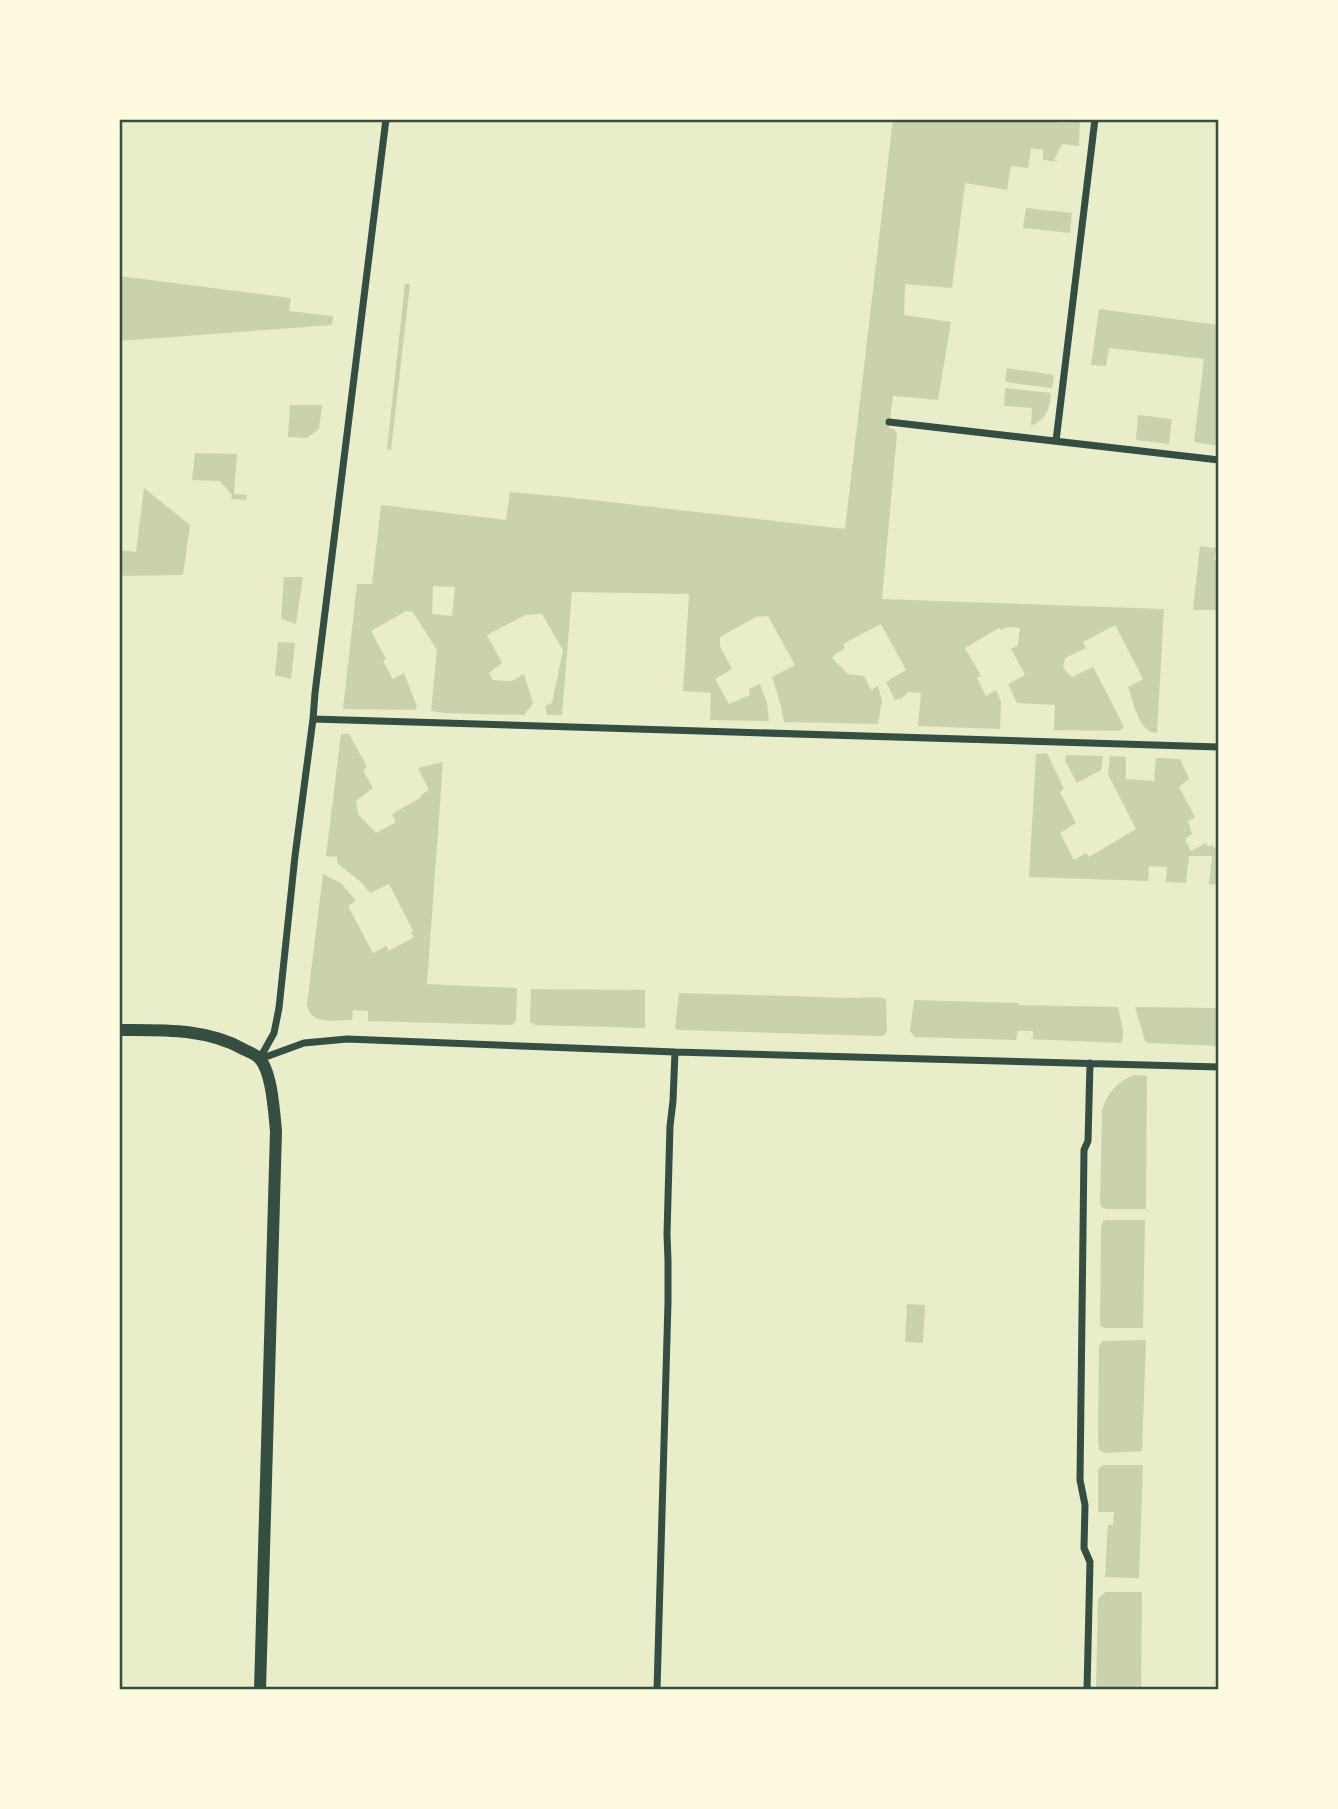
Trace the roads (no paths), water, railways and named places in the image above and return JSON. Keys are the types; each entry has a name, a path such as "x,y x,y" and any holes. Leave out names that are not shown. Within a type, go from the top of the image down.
{"street":[{"path":"260,1059 274,1033 279,1008 295,856 386,119"},
{"path":"1056,441 1095,119"},
{"path":"889,422 1219,460"},
{"path":"313,719 1219,747"},
{"path":"119,1030 176,1031 210,1036 236,1045 260,1059 269,1080 276,1130 260,1690"},
{"path":"260,1059 304,1043 347,1039 675,1052 1219,1067"},
{"path":"657,1690 670,1126 675,1052"},
{"path":"1087,1690 1090,1562 1084,1548 1080,1459 1084,1150 1088,1141 1090,1063"}]}
